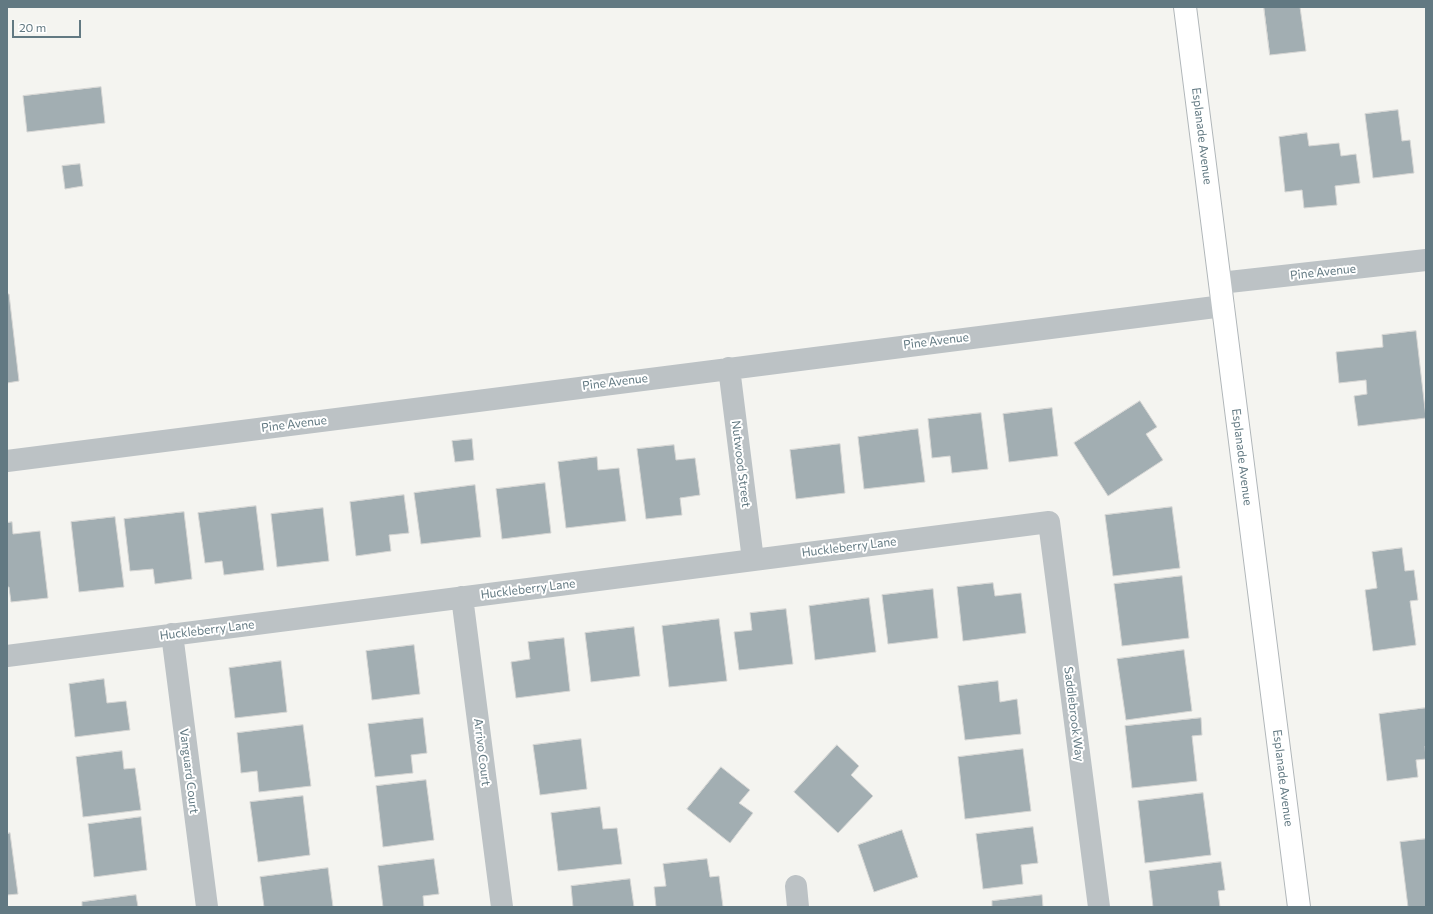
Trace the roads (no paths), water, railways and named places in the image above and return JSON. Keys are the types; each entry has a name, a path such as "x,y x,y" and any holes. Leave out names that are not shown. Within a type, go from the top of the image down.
{"main road":[{"name":"Esplanade Avenue","path":"1186,7 1300,907"}],"street":[{"name":"Pine Avenue","path":"1220,283 1426,260"},
{"name":"Pine Avenue","path":"7,460 1223,306"},
{"name":"Nutwood Street","path":"729,368 753,560"},
{"name":"Huckleberry Lane","path":"7,656 1049,522"},
{"name":"Saddlebrook Way","path":"1049,522 1099,907"},
{"name":"Arrivo Court","path":"462,597 502,907"},
{"name":"Vanguard Court","path":"172,634 207,907"}]}
